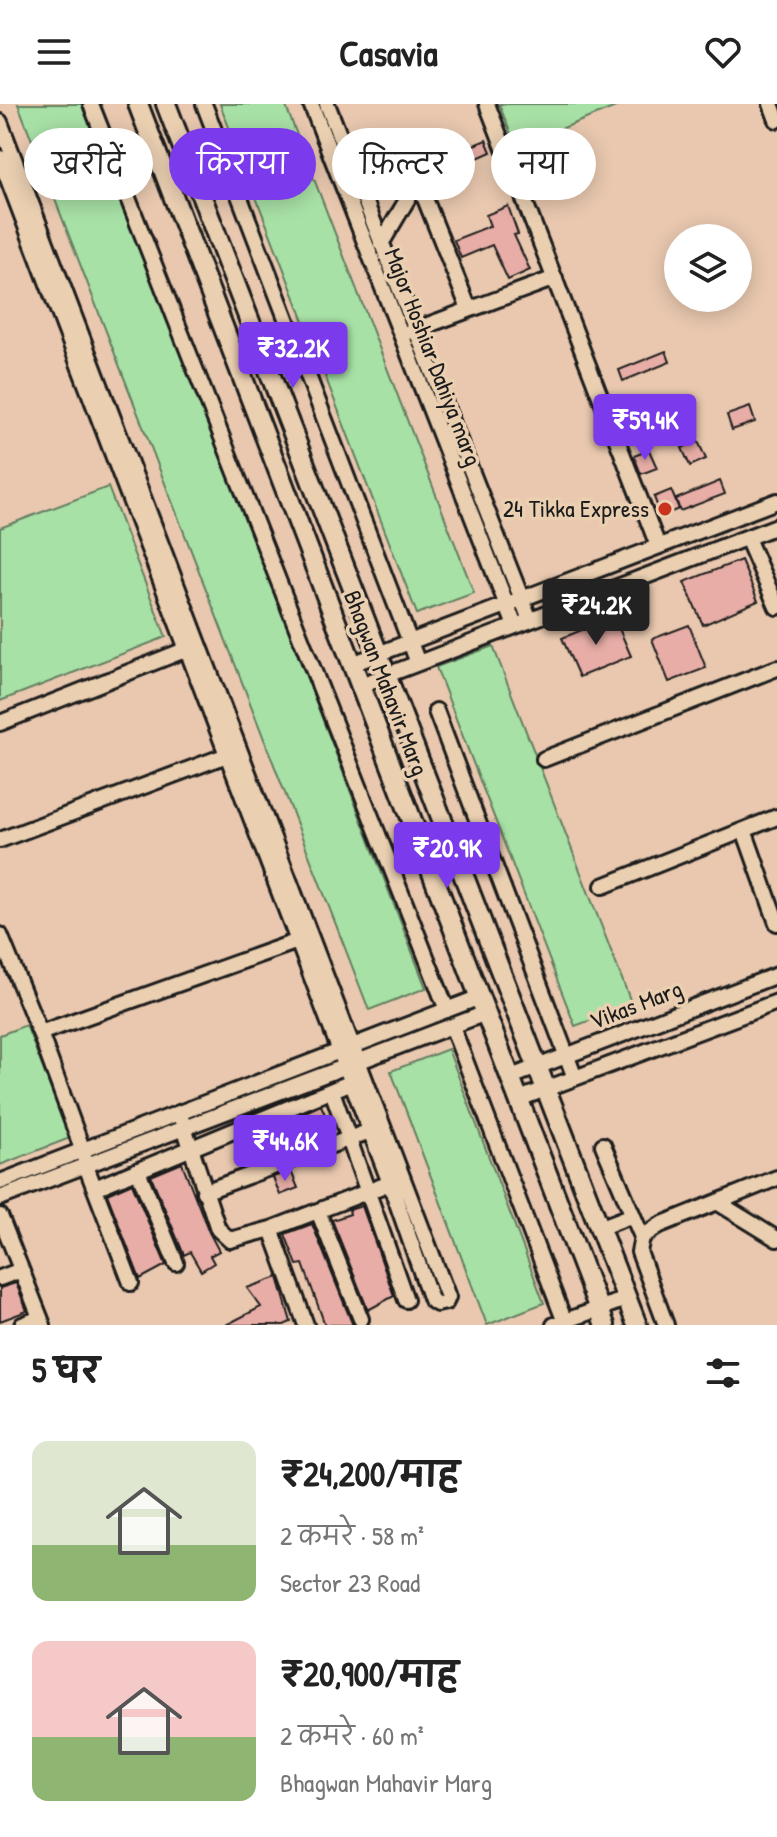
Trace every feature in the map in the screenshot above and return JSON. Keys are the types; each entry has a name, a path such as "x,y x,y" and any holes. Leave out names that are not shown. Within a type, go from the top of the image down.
{"main road":[{"name":"Bhagwan Mahavir Marg","path":"138,104 602,1317"},
{"name":"Bhagwan Mahavir Marg","path":"166,104 546,1089"},
{"path":"546,1089 637,1325"}],"street":[{"path":"91,104 447,1010"},
{"path":"204,104 418,663"},
{"name":"Major Hoshiar Dahiya marg","path":"311,104 530,620"},
{"name":"Major Hoshiar Dahiya marg","path":"327,104 381,244 408,332 515,626"},
{"path":"487,104 658,546"},
{"path":"771,104 777,120"},
{"path":"0,122 193,647 349,1057 352,1082 431,1300 437,1304 446,1302 448,1297 349,1057 298,941 227,755 193,647 0,158"},
{"path":"381,244 418,181 469,309"},
{"path":"408,332 555,278"},
{"path":"352,664 777,501"},
{"path":"361,685 777,526"},
{"path":"747,538 777,607"},
{"path":"0,723 193,647"},
{"path":"544,759 777,668"},
{"path":"436,711 575,1078"},
{"path":"0,840 227,755"},
{"path":"603,886 777,817"},
{"path":"744,830 777,923"},
{"path":"0,935 40,1033 131,1283"},
{"path":"40,1033 298,941"},
{"name":"Vikas Marg","path":"511,1077 777,975"},
{"name":"Vikas Marg","path":"519,1099 777,1002"},
{"path":"349,1057 447,1010 483,1005"},
{"path":"0,1182 83,1151 182,1121 349,1057 452,1026 483,1005"},
{"path":"452,1026 562,1324 602,1317 626,1299"},
{"path":"95,1188 352,1082"},
{"path":"332,1091 406,1300"},
{"path":"182,1121 218,1229 230,1240 271,1229 390,1183"},
{"path":"0,1198 86,1166 182,1121"},
{"path":"204,1192 370,1131"},
{"path":"603,1145 642,1237 639,1252 666,1325"},
{"path":"138,1171 176,1263"},
{"path":"642,1237 660,1225 777,1178"},
{"path":"717,1202 777,1239"},
{"path":"318,1211 361,1319"},
{"path":"599,1228 633,1215"},
{"path":"1,1223 42,1322 22,1325"},
{"path":"271,1229 306,1325"},
{"path":"0,1278 21,1270"}],"green space":[{"path":"18,104 86,104 95,128 27,128"},
{"path":"220,104 285,104 294,128 229,128"},
{"path":"499,104 623,104 563,128 508,128"},
{"path":"316,184 474,593 417,614 257,200 316,200"},
{"path":"55,200 123,200 426,988 369,1010"},
{"path":"108,487 166,637 0,701 0,528"},
{"path":"493,646 632,1005 575,1026 436,667"},
{"path":"26,1025 70,1138 0,1165 0,1035"},
{"path":"448,1049 544,1303 487,1325 391,1071"}],"building":[{"path":"486,140 491,152 475,159 475,144"},
{"path":"508,206 518,234 514,235 530,270 508,280 492,245 461,258 454,240 490,226 486,215"},
{"path":"666,351 670,362 623,381 619,370"},
{"path":"750,407 755,422 732,430 727,415"},
{"path":"698,441 706,459 690,466 682,448"},
{"path":"649,450 657,468 641,474 634,456"},
{"path":"720,481 725,494 680,511 676,499"},
{"path":"671,490 679,509 661,516 654,497"},
{"path":"741,560 758,601 703,625 684,582"},
{"path":"614,617 631,656 579,677 562,638"},
{"path":"689,625 706,668 669,682 652,639"},
{"path":"321,1105 328,1122 309,1130 303,1113"},
{"path":"182,1163 219,1251 210,1256 214,1263 201,1271 190,1252 184,1255 151,1176"},
{"path":"291,1171 298,1188 280,1195 273,1177"},
{"path":"132,1183 166,1265 140,1279 107,1194"},
{"path":"362,1206 394,1296 368,1310 332,1220"},
{"path":"312,1224 353,1325 325,1325 303,1264 297,1265 285,1234"},
{"path":"278,1277 291,1322 284,1325 226,1325 261,1307 247,1288"},
{"path":"16,1283 27,1311 0,1321 0,1288"}],"place":[{"name":"24 Tikka Express","path":"665,509"}]}
